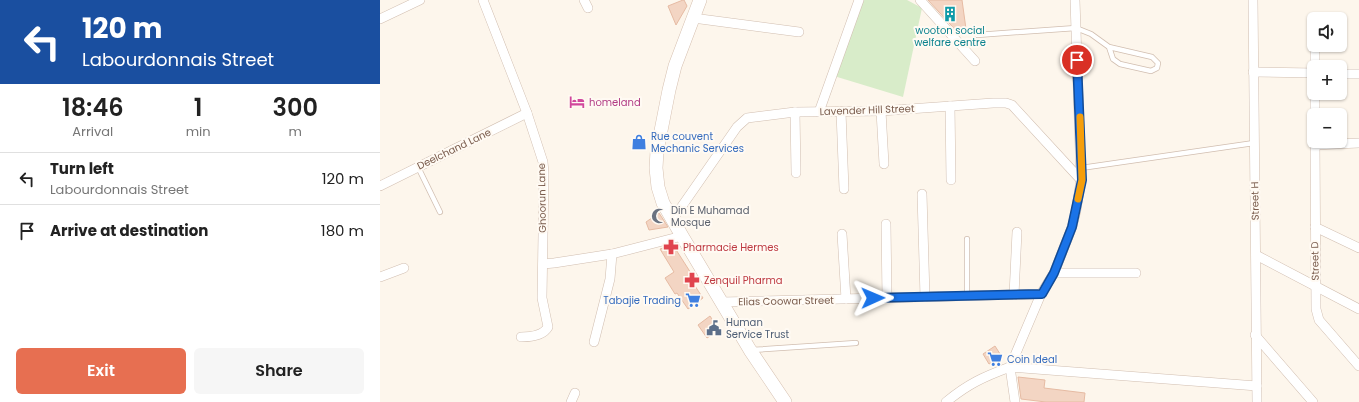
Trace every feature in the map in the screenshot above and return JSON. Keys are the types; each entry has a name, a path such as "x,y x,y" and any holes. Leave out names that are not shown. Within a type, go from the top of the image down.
{"main road":[{"path":"700,0 669,90 657,151 656,168 658,186 663,203 682,236 750,350 785,402"}],"street":[{"path":"380,19 420,0"},
{"name":"Ghoorun Lane","path":"483,0 527,113 544,167 542,298 548,327 542,334 520,337"},
{"path":"819,112 859,0"},
{"path":"920,0 975,61"},
{"path":"1015,402 1010,367 1042,294 1054,273 1072,227 1082,180 1075,0"},
{"name":"Street H","path":"1253,0 1256,255 1255,335 1257,402"},
{"path":"693,18 799,32"},
{"path":"1253,72 1307,73"},
{"path":"1347,74 1359,74"},
{"name":"Lavender Hill Street","path":"673,219 737,127 747,118 795,112 881,111 1006,103 1012,105 1082,180"},
{"path":"950,106 951,180"},
{"path":"881,111 884,164"},
{"path":"795,112 796,174"},
{"path":"841,112 844,189"},
{"name":"Deelchand Lane","path":"380,186 527,113"},
{"path":"1347,143 1359,143"},
{"name":"Street D","path":"1315,148 1316,308 1319,320 1359,366"},
{"path":"922,194 925,297"},
{"path":"886,224 887,298"},
{"path":"1315,227 1359,248"},
{"path":"1014,295 1018,232"},
{"path":"842,234 846,299"},
{"path":"543,264 612,254 682,236"},
{"path":"594,342 610,279 612,254"},
{"path":"1256,255 1359,308"},
{"path":"380,277 404,268"},
{"path":"1054,273 1136,273"},
{"name":"Elias Coowar Street","path":"722,302 1042,294"},
{"path":"1255,335 1313,402"},
{"path":"946,402 970,384 985,376 1010,367 1257,386"},
{"path":"570,402 575,393"}],"lane":[{"path":"977,34 1076,28 1091,34 1109,47 1152,57 1158,63 1157,68 1151,71 1120,64 1113,59 1109,47"},
{"path":"1081,168 1254,143"},
{"path":"418,167 440,212"},
{"path":"967,239 967,296"},
{"path":"750,350 856,343"}],"green space":[{"path":"862,0 907,0 922,8 903,97 834,76"}],"building":[{"path":"683,0 687,6 676,25 668,6"},
{"name":"wooton social welfare centre","path":"928,0 962,0 966,29 960,35"},
{"name":"Din E Muhamad Mosque","path":"659,213 668,227 649,230 646,222"},
{"path":"673,245 696,281 693,283 703,298 688,309 677,293 675,294 665,278 674,272 660,249"},
{"path":"710,316 719,330 707,338 698,325"},
{"path":"995,346 1002,357 989,364 983,354"},
{"path":"1018,377 1045,380 1044,388 1085,393 1084,402 1046,402 1021,399"}],"slow traffic":[{"path":"1078,199 1082,180 1080,117"}],"place":[{"name":"wooton social welfare centre","path":"950,14"},
{"name":"homeland","path":"577,102"},
{"name":"Rue couvent Mechanic Services","path":"639,142"},
{"name":"Din E Muhamad Mosque","path":"659,216"},
{"name":"Pharmacie Hermes","path":"671,247"},
{"name":"Zenquil Pharma","path":"692,280"},
{"name":"Tabajie Trading","path":"693,300"},
{"name":"Human Service Trust","path":"714,328"},
{"name":"Coin Ideal","path":"995,359"}],"route":[{"path":"873,298 1042,294 1054,273 1072,227 1082,180 1077,60"}]}
